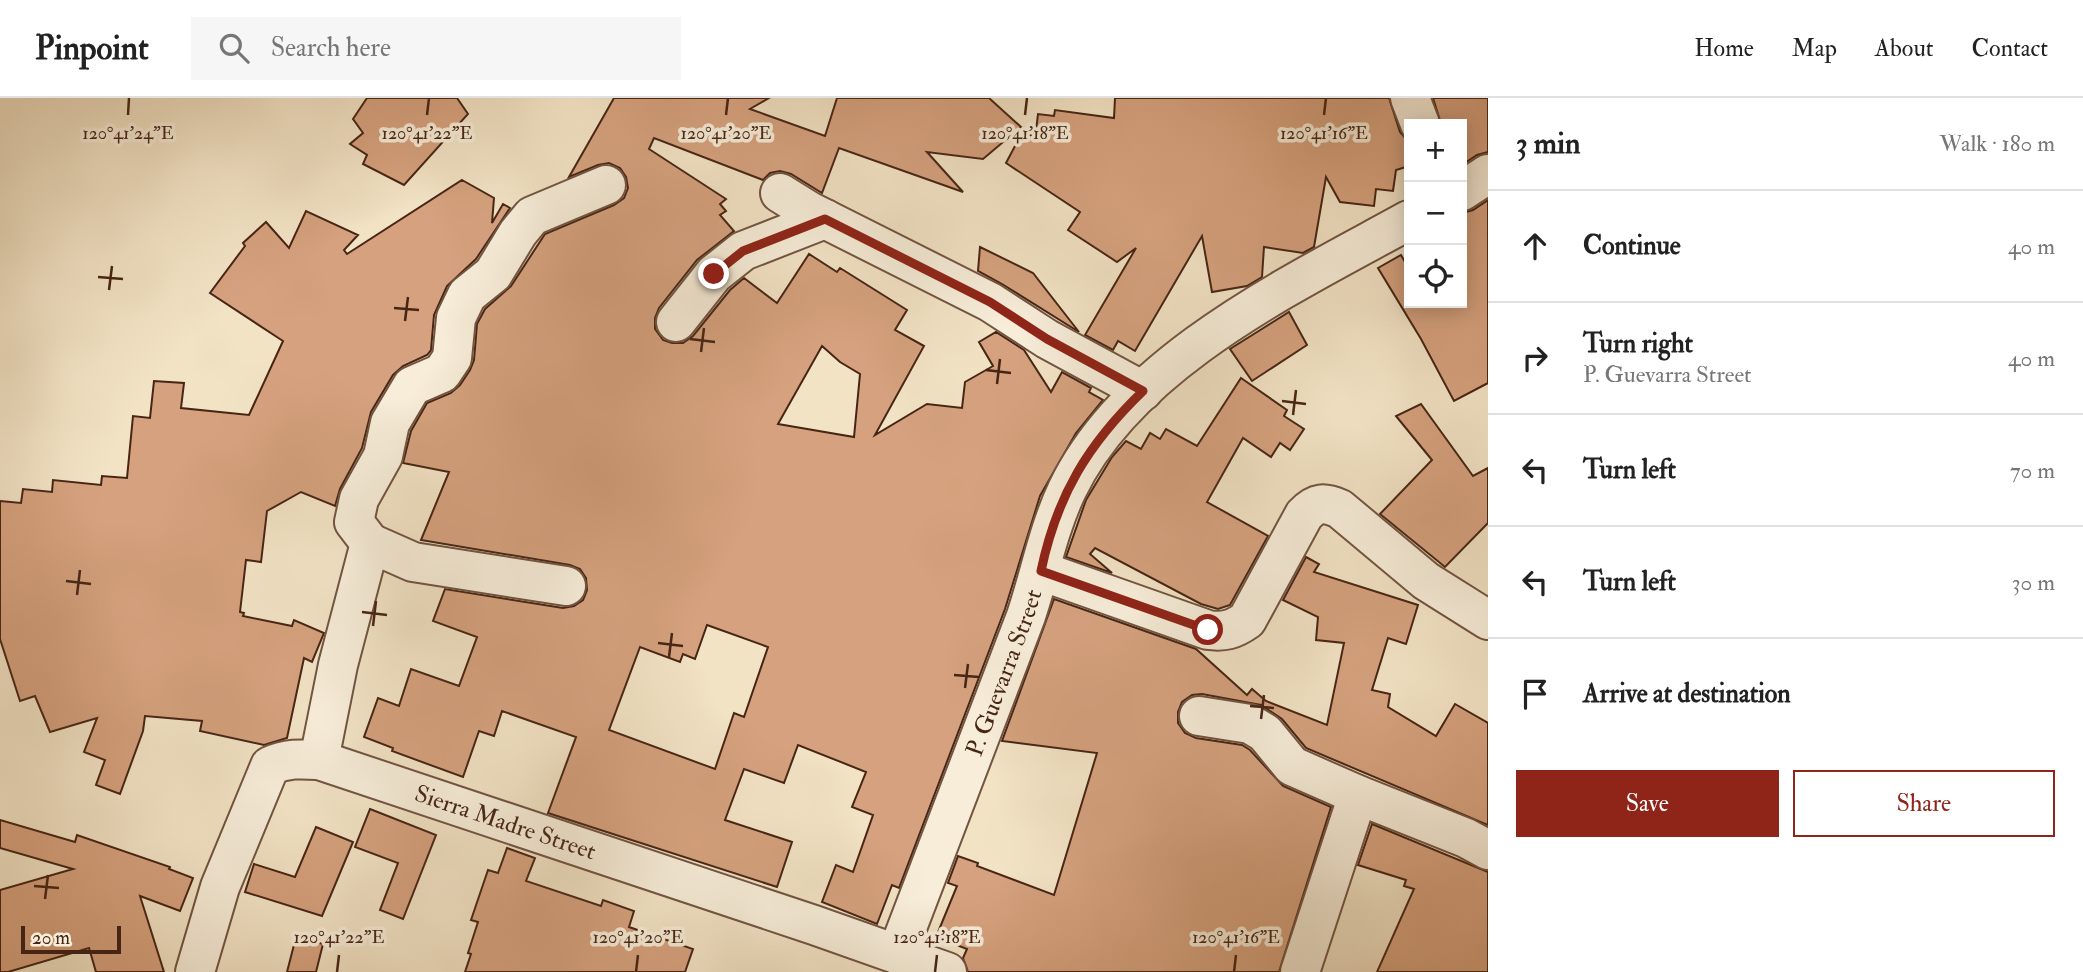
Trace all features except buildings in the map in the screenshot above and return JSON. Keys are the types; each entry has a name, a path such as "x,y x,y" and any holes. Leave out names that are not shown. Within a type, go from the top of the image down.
{"street":[{"path":"1410,98 1418,119"},
{"path":"1467,188 1488,174"},
{"path":"566,586 414,562 370,543 354,522 359,499 383,456 390,423 412,386 442,373 452,358 456,318 467,295 493,274 518,233 532,216 606,185"},
{"path":"780,193 825,219 990,302 1047,339 1143,391"},
{"path":"676,322 714,274 743,251 825,219"},
{"name":"P. Guevarra Street","path":"897,954 1000,687 1041,571 1049,535 1068,488 1087,456 1112,420 1181,358 1271,297 1404,223"},
{"path":"1041,571 1208,630 1224,632 1247,620 1304,515 1314,505 1325,503 1340,509 1426,581 1488,620"},
{"path":"319,760 338,665 370,543"},
{"path":"1199,716 1250,724 1265,733 1292,766 1466,838 1488,850"},
{"name":"Sierra Madre Street","path":"195,972 220,887 270,766 284,759 319,760 947,972"},
{"path":"1300,972 1359,795"}],"route":[{"path":"714,274 743,251 825,219 990,302 1047,339 1143,391 1112,420 1068,488 1049,535 1041,571 1208,630"}]}
